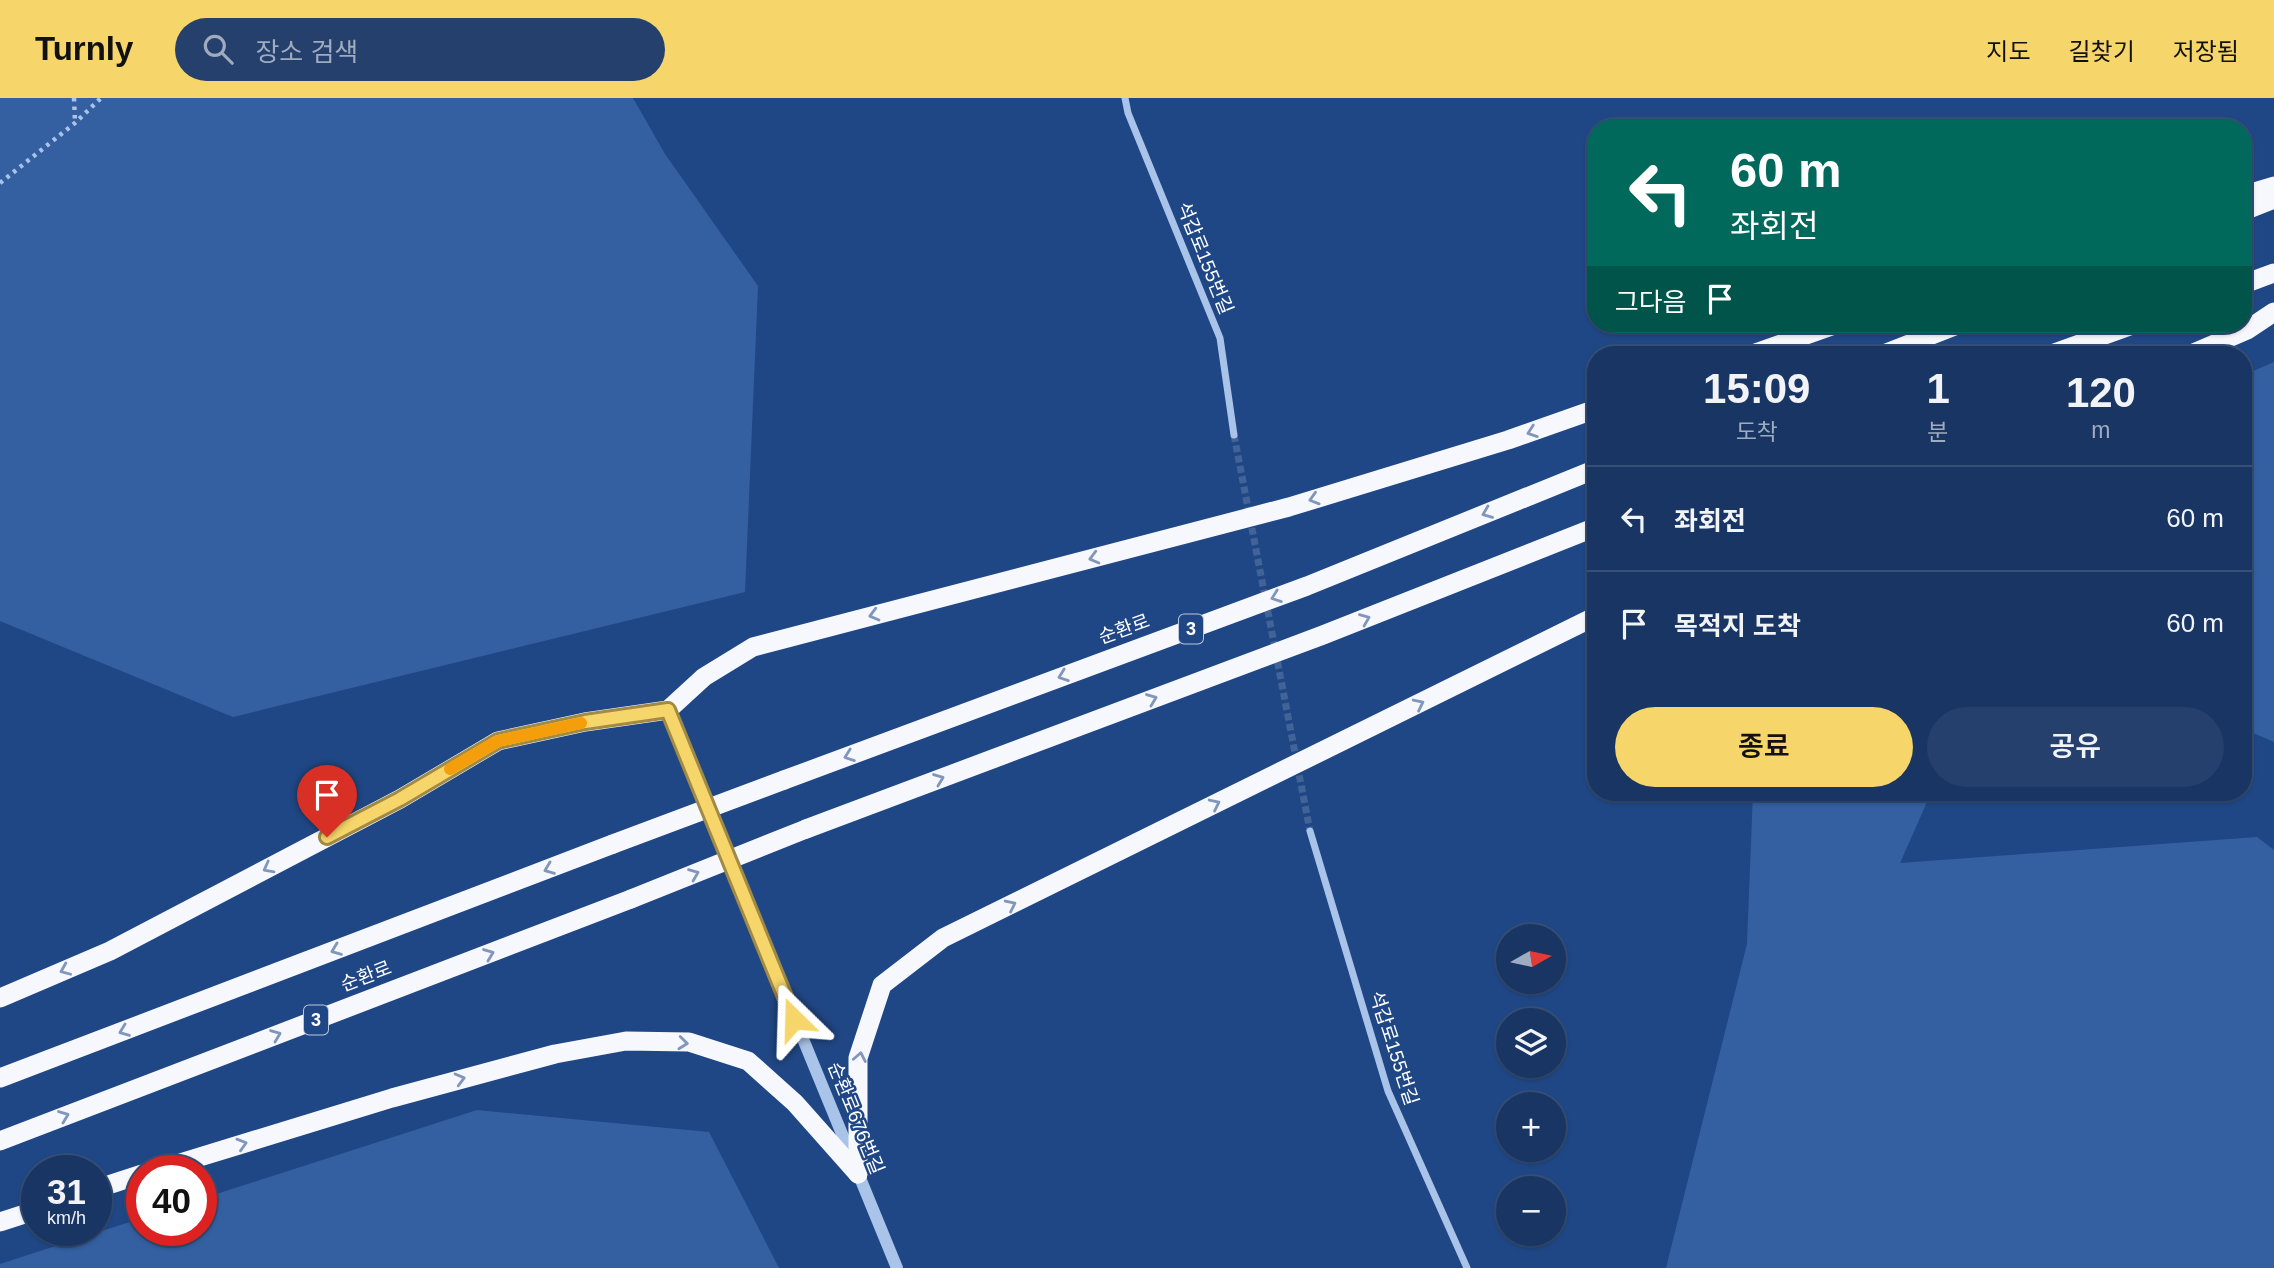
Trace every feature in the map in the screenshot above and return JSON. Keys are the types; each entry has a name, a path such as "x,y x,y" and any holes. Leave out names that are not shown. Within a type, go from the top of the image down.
{"highway":[{"path":"2252,193 2274,186"},
{"path":"2252,208 2274,199"},
{"path":"2252,281 2274,273"},
{"path":"2252,327 2274,312"},
{"path":"1775,346 1812,333"},
{"path":"1904,346 1937,333"},
{"path":"2074,346 2110,333"},
{"path":"2210,346 2240,333"},
{"path":"0,998 110,951 400,799 498,741 585,722 668,710 704,677 753,647 1289,507 1508,440 1587,412"},
{"name":"순환로","path":"0,1078 783,780 1307,586 1587,473"},
{"name":"순환로","path":"0,1141 631,899 806,829 1323,635 1587,531"},
{"path":"858,1174 858,1058 882,985 943,938 1587,620"},
{"path":"206,1155 392,1098 555,1054 626,1041 690,1042 748,1061 795,1103 858,1174"},
{"path":"0,1223 21,1216"}],"street":[{"name":"석갑로155번길","path":"1125,98 1128,114 1220,338 1234,435"},
{"name":"순환로676번길","path":"668,710 897,1268"},
{"name":"석갑로155번길","path":"1310,831 1388,1091 1467,1268"}],"path":[{"path":"74,98 75,123"},
{"path":"0,183 75,123 101,98"}],"shaded area":[{"path":"0,98 633,98 665,154 758,286 745,592 233,717 0,621"},
{"path":"2274,362 2274,742 2252,732 2252,372"},
{"path":"1753,801 1927,801 1900,863 2257,837 2274,850 2274,1268 1666,1268 1747,944"},
{"path":"477,1110 709,1132 779,1268 0,1268 0,1264 56,1246 112,1246 112,1228 126,1223 126,1246 217,1246 217,1194"}],"tunnel":[{"path":"1234,435 1310,831"}],"slow traffic":[{"path":"450,769 498,741 581,723"}],"route":[{"path":"327,837 400,799 498,741 585,722 668,710 794,1019"}]}
